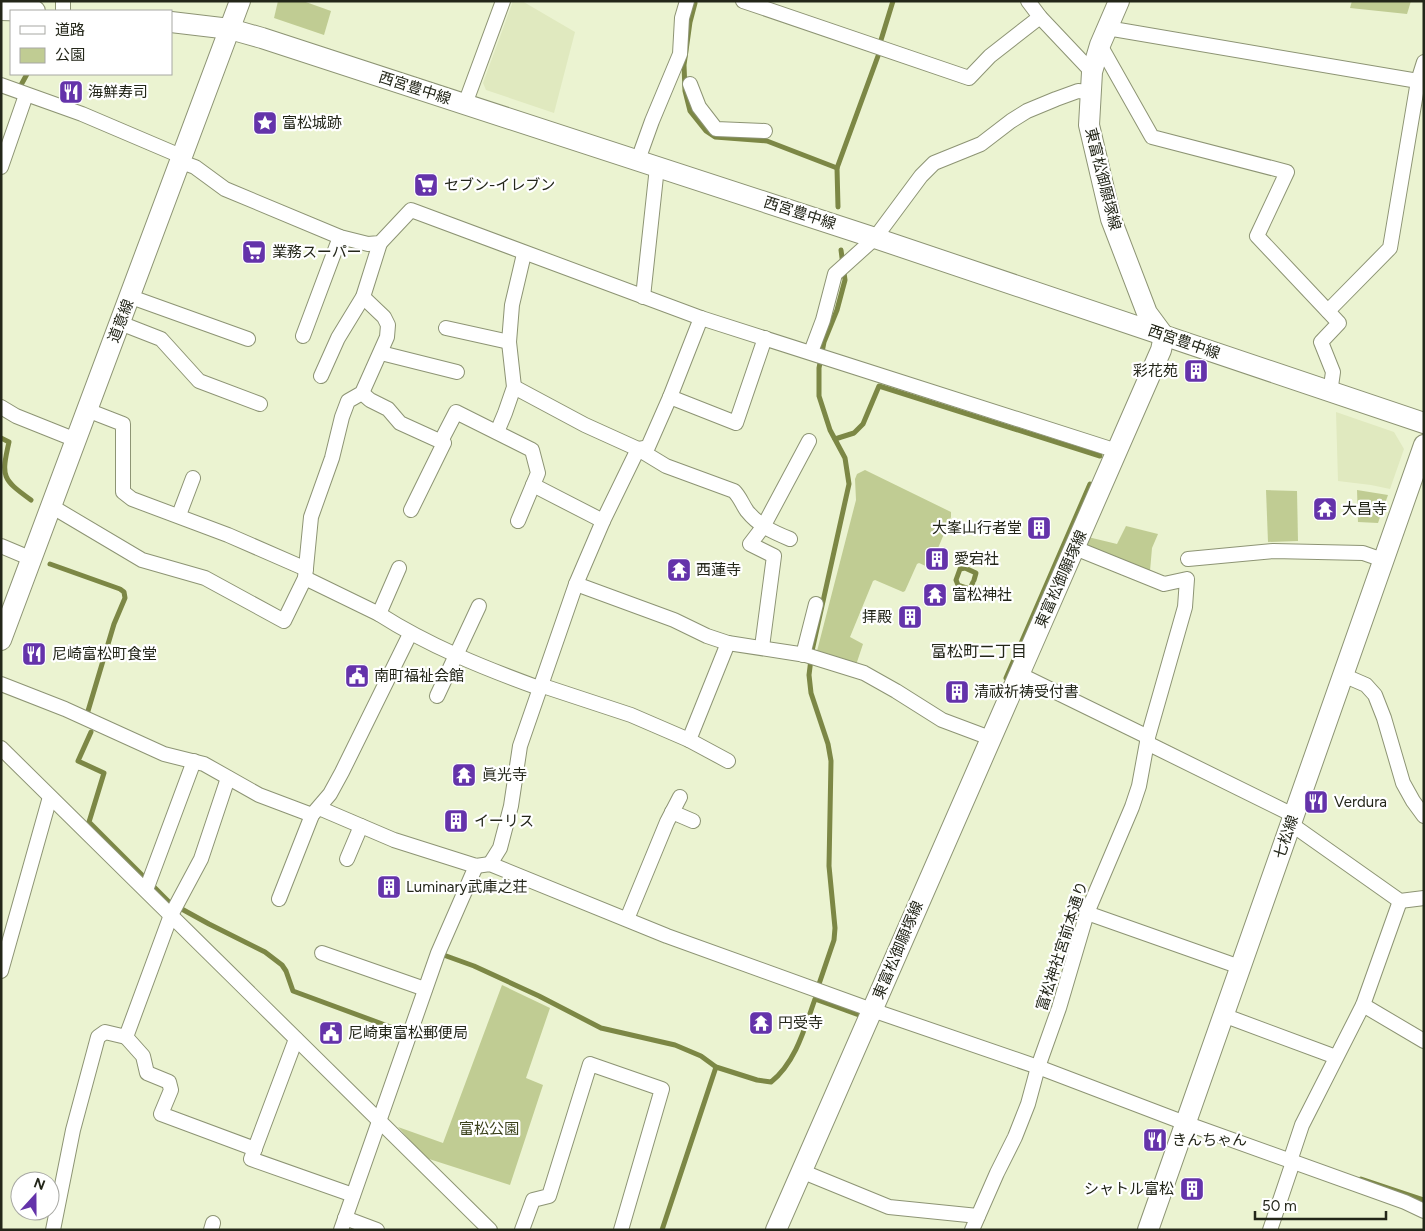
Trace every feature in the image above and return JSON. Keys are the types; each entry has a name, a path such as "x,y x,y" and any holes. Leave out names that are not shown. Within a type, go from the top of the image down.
{"main road":[{"name":"道意線","path":"1,640 240,1"},
{"name":"東富松御願塚線","path":"776,1230 1161,350 1164,336 1147,313 1111,220 1089,125 1089,92 1092,72 1103,37 1118,1"},
{"name":"西宮豊中線","path":"172,22 230,29 465,104 876,238 1330,393 1424,423"},
{"name":"七松線","path":"1148,1230 1424,445"}],"street":[{"path":"465,104 504,1"},
{"path":"638,160 680,54 682,18 687,1"},
{"path":"743,1 969,78 990,56 1040,17"},
{"path":"1028,1 1040,17 1092,72"},
{"path":"1103,37 1418,81"},
{"path":"1103,37 1152,138 1287,172 1257,236 1339,323 1321,342 1333,372 1330,393"},
{"path":"1328,311 1390,248 1418,81 1424,62"},
{"path":"690,84 699,107 716,129 765,131"},
{"path":"1,85 82,114 182,160 225,189 340,237 368,244 380,243"},
{"path":"818,355 823,320 835,274 876,238 921,176 934,163 981,144 1027,111 1056,98 1078,91 1089,92"},
{"path":"1,167 26,95"},
{"path":"643,297 658,167"},
{"path":"321,376 338,338 363,297 380,243 411,210 524,254 701,318 1117,451"},
{"path":"302,336 340,237"},
{"path":"497,432 506,413 514,387 509,342 512,306 524,254"},
{"path":"130,297 248,339"},
{"path":"52,506 142,560 205,578 284,620 306,574 311,517 332,458 348,401 362,393 387,336 388,325 384,316 363,297"},
{"path":"638,449 648,447 701,318"},
{"path":"120,323 160,339 199,380 260,404"},
{"path":"446,328 509,342"},
{"path":"670,397 736,424 765,338"},
{"path":"381,353 457,372"},
{"path":"514,387 585,425 638,449 666,466 734,491 739,495 746,510 763,526 790,539"},
{"path":"362,393 370,400 388,409 400,422 444,443 411,510"},
{"path":"1,407 16,416 76,440"},
{"path":"87,410 123,424 123,492 132,499 228,534 379,614 410,634 480,666 631,715 689,740 728,761"},
{"path":"441,441 456,412 532,450 538,473 518,521"},
{"path":"762,647 774,556 750,544 763,526 809,441"},
{"path":"490,864 500,848 511,806 520,746 576,584 603,521 638,449"},
{"path":"179,515 193,478"},
{"path":"533,486 603,521"},
{"path":"1,546 32,559"},
{"name":"富松神社宮前本通り","path":"972,1230 1015,1137 1028,1104 1087,913 1132,807 1139,786 1148,740 1185,607 1187,579 1164,584 1075,548"},
{"path":"1188,559 1273,551 1363,553 1383,560"},
{"path":"379,614 399,568"},
{"path":"576,584 674,620 707,636 728,643 762,647 808,656 864,673 896,690 942,720 990,738"},
{"path":"808,656 816,604"},
{"path":"437,696 479,606"},
{"path":"279,899 316,812 342,772 410,634"},
{"path":"689,740 728,643"},
{"path":"1019,674 1148,740 1292,820 1400,901 1424,898"},
{"path":"1343,675 1366,685 1375,695 1404,783 1413,801 1424,816"},
{"path":"1,684 64,709 164,754 204,764 259,795 361,826 394,840 476,866 490,864 667,936 872,1010 1038,1067 1185,1123 1405,1202 1424,1211"},
{"path":"1,748 489,1229"},
{"path":"146,890 194,762"},
{"path":"126,1037 171,915 201,859 228,778"},
{"path":"1,971 50,796"},
{"path":"628,919 680,797"},
{"path":"672,812 693,821"},
{"path":"347,859 361,826"},
{"path":"378,1230 343,1224 438,953 476,866"},
{"path":"1270,1230 1302,1125 1363,1005 1400,901"},
{"path":"1087,913 1240,967"},
{"path":"322,953 425,989"},
{"path":"1363,1005 1424,1041"},
{"path":"1223,1015 1336,1057"},
{"path":"53,1230 73,1130 98,1037 105,1032 126,1037 143,1056 147,1073 169,1082 171,1090 161,1114 254,1149"},
{"path":"296,1039 251,1159 353,1195"},
{"path":"522,1230 533,1200 549,1196 590,1064 662,1089 620,1230"},
{"path":"801,1171 890,1207 978,1216"}],"shaded area":[{"path":"513,1 522,1 575,32 554,113 486,90 483,83"},
{"path":"1336,412 1394,432 1404,449 1390,489 1338,481"}],"green space":[{"path":"278,1 303,1 331,11 324,35 274,18"},
{"path":"1352,1 1411,1 1407,14 1350,8"},
{"path":"865,470 951,512 951,517 931,565 928,567 917,564 905,591 903,592 875,580 873,581 850,637 863,644 856,665 817,651 856,500 855,479 857,474"},
{"path":"1266,490 1297,491 1298,541 1268,542"},
{"path":"1357,490 1388,495 1378,523 1358,522"},
{"path":"1126,526 1158,534 1152,548 1150,571 1085,545 1088,537 1117,544"},
{"name":"富松公園","path":"502,985 550,1008 526,1078 543,1085 510,1185 426,1158 398,1127 443,1143"}],"waterway":[{"path":"881,40 893,1"},
{"path":"695,3 690,22 684,65 685,91 690,111 706,131 715,137 767,141 837,168 838,207"},
{"path":"837,168 878,56"},
{"path":"21,85 26,75"},
{"path":"819,984 834,940 835,928 829,866 831,761 828,744 811,693 809,675 812,651 849,484 845,458 830,430 819,396 819,368 824,342 837,310 845,280 841,250"},
{"path":"835,439 854,433 863,424 879,386 1100,456"},
{"path":"1,438 9,442 5,463 6,476 14,487 31,500"},
{"path":"1006,678 1090,484"},
{"path":"50,564 124,592 125,598 114,624 88,711"},
{"path":"973,582 970,589 958,585 956,580 960,569 965,568 976,573 974,580"},
{"path":"91,732 78,761 104,773 89,822 169,902 265,952 282,965 293,991 404,1032"},
{"path":"438,953 474,966 539,996 601,1028 675,1045 701,1056 716,1067 757,1080 771,1082 787,1065 799,1044 815,999 859,1015"},
{"path":"662,1230 716,1067"},
{"path":"1361,1179 1424,1200"}],"place":[{"name":"海鮮寿司","path":"71,92"},
{"name":"富松城跡","path":"265,123"},
{"name":"セブン-イレブン","path":"426,185"},
{"name":"業務スーパー","path":"254,252"},
{"name":"彩花苑","path":"1196,371"},
{"name":"大昌寺","path":"1325,509"},
{"name":"大峯山行者堂","path":"1039,528"},
{"name":"愛宕社","path":"937,559"},
{"name":"西蓮寺","path":"679,570"},
{"name":"富松神社","path":"935,595"},
{"name":"拝殿","path":"910,617"},
{"name":"尼崎富松町食堂","path":"34,654"},
{"name":"南町福祉会館","path":"357,676"},
{"name":"清祓祈祷受付書","path":"957,692"},
{"name":"眞光寺","path":"464,775"},
{"name":"Verdura","path":"1316,802"},
{"name":"イーリス","path":"456,821"},
{"name":"Luminary武庫之荘","path":"389,887"},
{"name":"円受寺","path":"761,1023"},
{"name":"尼崎東富松郵便局","path":"331,1033"},
{"name":"きんちゃん","path":"1155,1140"},
{"name":"シャトル富松","path":"1192,1189"}],"district":[{"name":"富松町二丁目","path":"979,651"}]}
